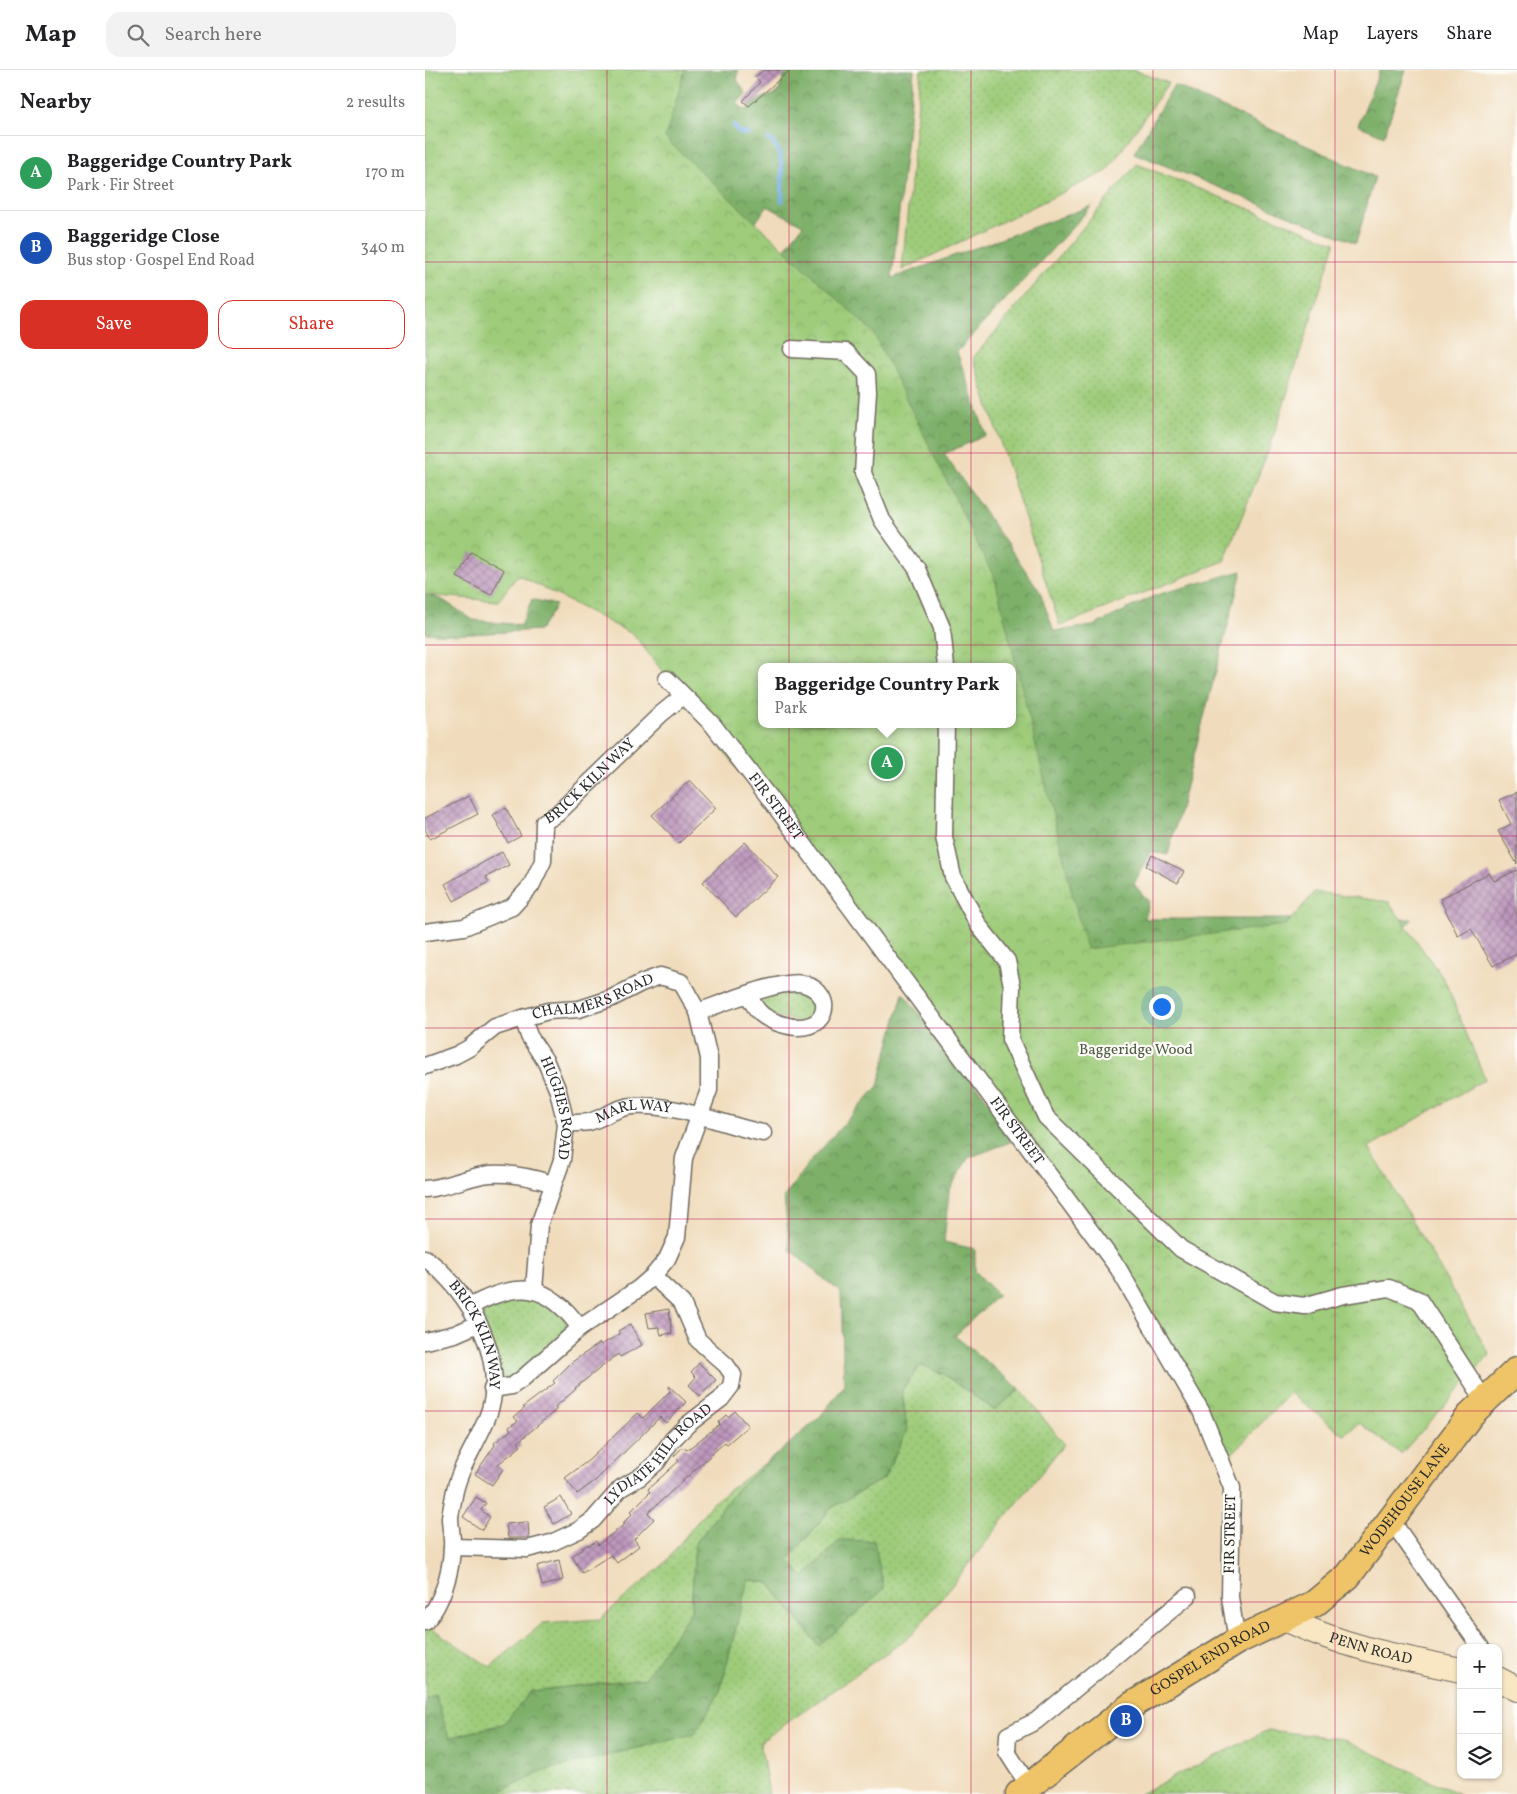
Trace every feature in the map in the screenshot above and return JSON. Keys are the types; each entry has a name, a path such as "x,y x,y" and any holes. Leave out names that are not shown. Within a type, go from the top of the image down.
{"main road":[{"name":"WODEHOUSE LANE","path":"1285,1619 1314,1604 1348,1576 1472,1413 1517,1370"},
{"name":"GOSPEL END ROAD","path":"1024,1790 1132,1705 1237,1640 1285,1619"}],"street":[{"path":"792,349 846,352 867,374 868,392 863,473 882,520 917,569 943,628 946,663"},
{"name":"FIR STREET","path":"667,678 713,725 767,795 1118,1268 1201,1411 1232,1488 1231,1597 1237,1640"},
{"name":"BRICK KILN WAY","path":"425,932 464,927 512,907 531,886 543,861 544,822 557,814 661,714 683,696"},
{"path":"946,728 944,837 953,877 979,926 1007,961 1012,986 1010,1039 1046,1117 1181,1249 1275,1302 1305,1306 1343,1295 1389,1288 1419,1300 1485,1401"},
{"name":"CHALMERS ROAD","path":"425,1066 456,1055 469,1048 495,1027 548,1011 587,1007 610,999 641,983 660,976 681,982 697,1012 709,1058 709,1090 684,1158 677,1238 667,1259 653,1276 638,1289 580,1328 522,1379 512,1386 492,1389"},
{"path":"697,1012 749,995"},
{"name":"HUGHES ROAD","path":"523,1018 529,1036 546,1062 558,1091 566,1124 562,1160 539,1225 534,1290"},
{"name":"MARL WAY","path":"566,1124 589,1122 629,1106 650,1106 701,1116 730,1126 763,1133"},
{"path":"425,1189 445,1187 484,1175 527,1176 553,1184"},
{"name":"BRICK KILN WAY","path":"425,1258 460,1291 471,1306 491,1354 492,1389 488,1416 456,1483 450,1518 453,1547 448,1572 439,1599 425,1622"},
{"name":"LYDIATE HILL ROAD","path":"453,1547 527,1549 551,1543 579,1530 593,1520 621,1488 639,1478 657,1462 687,1425 721,1399 731,1386 733,1375 726,1365 698,1340 682,1303 653,1276"},
{"path":"471,1306 491,1295 513,1290 534,1290 550,1297 566,1309 580,1328"},
{"path":"425,1341 455,1334 478,1324"},
{"path":"1391,1520 1478,1644"},
{"path":"1024,1790 1007,1752 1008,1735 1036,1721 1188,1596"},
{"name":"PENN ROAD","path":"1285,1619 1322,1636 1370,1651 1457,1669"},
{"path":"1502,1681 1517,1689"}],"green space":[{"path":"425,70 685,70 665,138 873,332 995,579 1016,663 758,663 758,728 1016,728 1016,664 1086,949 1286,925 1315,892 1389,902 1445,981 1485,1079 1369,1147 1490,1355 1401,1454 1360,1423 1344,1435 1290,1393 1229,1457 1123,1263 634,635 518,575 498,601 425,595"},
{"name":"Baggeridge Wood","path":"603,70 738,70 737,80 746,93 737,104 746,110 755,101 778,93 785,74 782,70 914,70 892,278 1092,206 957,352 986,435 944,454 1039,590 1054,631 1093,626 1156,595 1242,571 1168,855 1150,852 1134,884 1149,902 1145,919 1412,919 1132,1266 676,657 767,272 803,225 767,206 734,254"},
{"path":"921,70 1134,70 1168,83 1107,171 902,270"},
{"path":"1380,70 1406,70 1384,136 1358,125"},
{"path":"1174,85 1375,177 1356,243 1134,153"},
{"path":"1137,164 1335,243 1271,444 1224,561 1060,626 973,358"},
{"path":"425,594 443,600 473,620 521,625 532,599 556,605 540,630 454,635 425,633"},
{"path":"785,990 800,991 810,997 814,1012 810,1019 803,1023 765,1013 760,1005 764,998 774,992"},
{"path":"903,993 1012,1131 1013,1141 968,1158 949,1191 944,1242 975,1249 975,1271 998,1295 955,1336 1020,1389 994,1410 943,1374 921,1365 902,1390 907,1430 884,1478 831,1508 788,1560 804,1577 840,1540 874,1541 884,1589 819,1646 769,1583 748,1579 720,1691 695,1734 539,1772 496,1794 428,1794 425,1790 425,1699 435,1694 449,1738 503,1724 532,1691 645,1678 691,1611 695,1544 737,1489 819,1418 844,1386 841,1293 790,1250 784,1197 807,1165 878,1086"},
{"path":"515,1297 538,1302 553,1309 559,1313 567,1327 562,1336 515,1377 506,1379 500,1375 483,1317 484,1309 492,1302"},
{"path":"921,1365 943,1374 994,1410 1020,1389 1064,1444 913,1634 760,1742 769,1794 496,1794 539,1772 720,1691 748,1579 769,1583 819,1646 840,1540 804,1578 788,1560 831,1508 884,1478 907,1430 902,1390"},
{"path":"777,1454 737,1489 695,1544 691,1611 646,1678 532,1691 503,1724 448,1738 435,1694 425,1699 425,1624 490,1667 543,1623 600,1619 663,1565 712,1503"},
{"path":"1268,1730 1343,1739 1459,1794 1140,1794"}],"building":[{"path":"764,70 790,70 749,106 743,101 760,82 755,77"},
{"path":"471,552 504,570 491,595 457,577"},
{"path":"690,780 716,808 679,843 652,815"},
{"path":"1517,792 1517,864 1498,831 1511,824 1499,800"},
{"path":"469,796 478,814 430,839 425,829 425,818"},
{"path":"506,808 521,836 508,843 493,815"},
{"path":"745,842 778,877 736,917 703,882"},
{"path":"502,852 509,865 486,877 489,882 454,901 445,884"},
{"path":"1152,855 1184,871 1178,883 1146,866"},
{"path":"1517,870 1517,954 1493,966 1471,929 1458,936 1440,899 1489,873 1494,881"},
{"path":"669,1309 672,1333 661,1335 659,1327 649,1328 646,1313"},
{"path":"630,1324 642,1345 620,1357 618,1354 575,1388 555,1407 557,1409 518,1442 521,1446 497,1465 503,1469 492,1485 475,1474 495,1445 494,1443 511,1430 509,1427 518,1421 514,1417 525,1408 523,1407 555,1383 553,1381 572,1362 600,1343 601,1345 620,1334 618,1331"},
{"path":"699,1363 716,1380 700,1396 689,1385 696,1377 691,1372"},
{"path":"669,1386 686,1402 666,1423 660,1417 596,1480 577,1494 565,1478 589,1460 638,1413 643,1418 670,1393"},
{"path":"735,1411 748,1426 727,1444 725,1442 648,1513 654,1519 634,1539 639,1546 617,1563 611,1555 582,1573 572,1556 588,1544 589,1546 596,1541 598,1545 625,1524 623,1523 632,1514 630,1512 650,1492 648,1489 679,1461 674,1456 683,1447 687,1450 720,1424 718,1422 726,1415 728,1417"},
{"path":"476,1497 486,1503 481,1510 490,1517 482,1530 463,1517"},
{"path":"561,1497 571,1514 554,1524 544,1507"},
{"path":"528,1522 529,1538 508,1538 506,1524"},
{"path":"559,1560 563,1580 542,1586 537,1566"}],"waterway":[{"path":"734,126 740,133 749,134"},
{"path":"768,139 778,150 780,158 782,167 782,201"}],"place":[{"name":"Baggeridge Country Park","path":"887,763"},
{"name":"Baggeridge Close","path":"1126,1721"}]}
